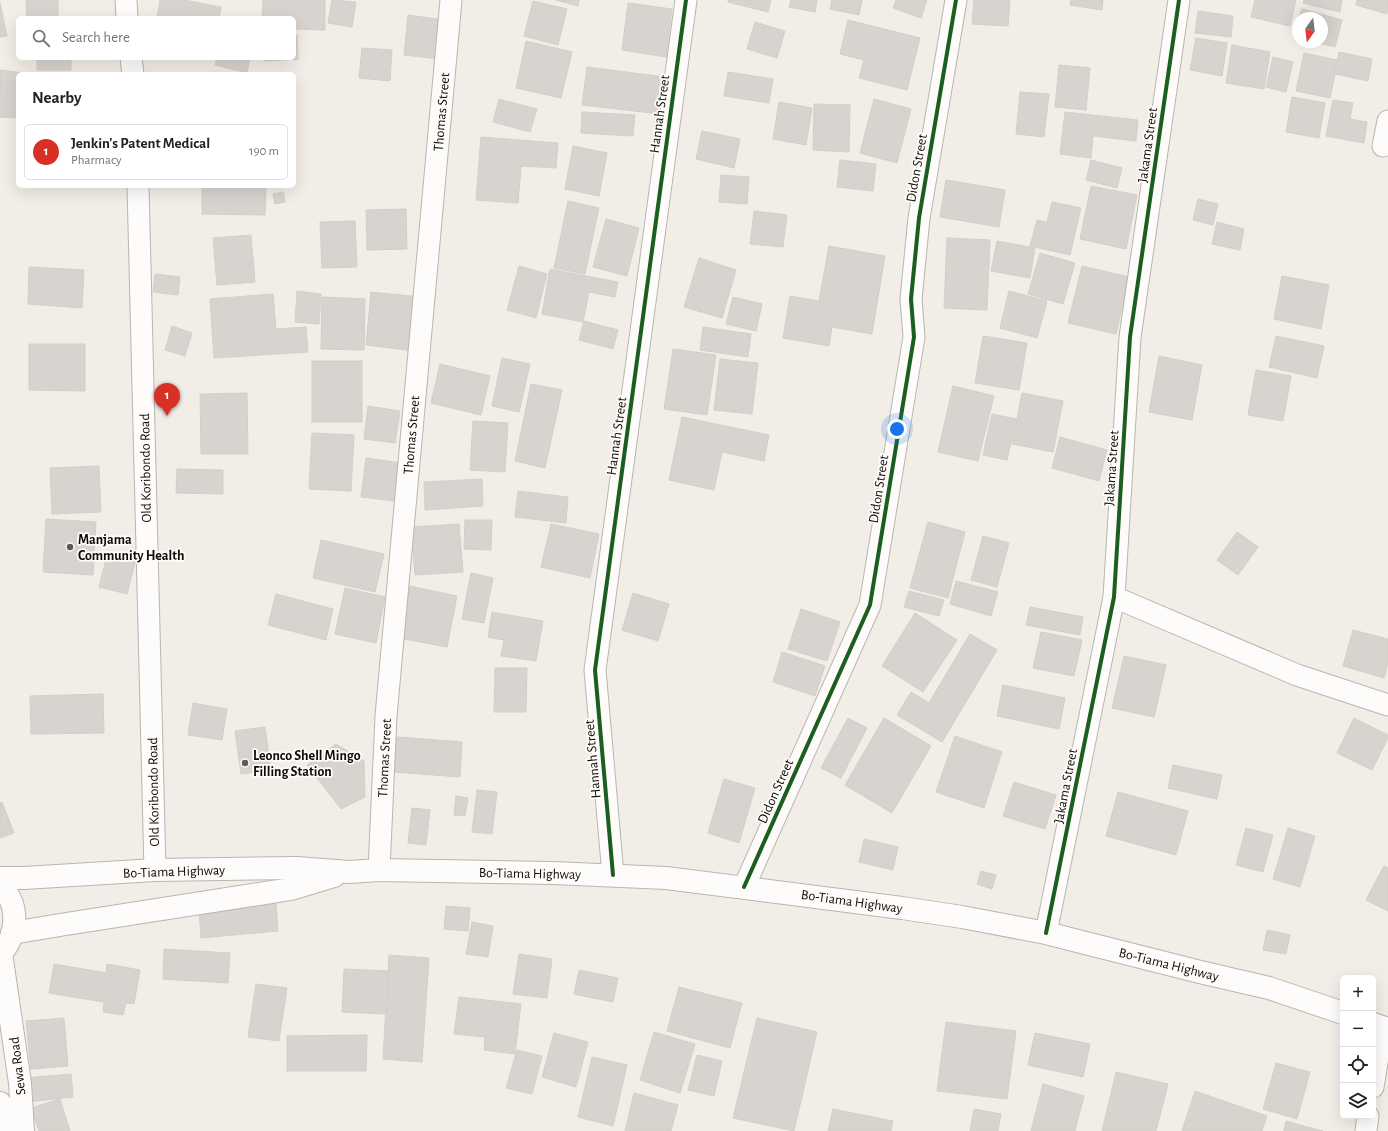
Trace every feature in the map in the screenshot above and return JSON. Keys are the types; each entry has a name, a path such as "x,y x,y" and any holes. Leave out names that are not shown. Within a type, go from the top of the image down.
{"main road":[{"name":"Bo-Tiama Highway","path":"0,878 24,878 155,870 297,868 349,872 379,870 613,875 666,878 910,909 1046,933 1269,988 1340,1012"},
{"name":"Bo-Tiama Highway","path":"12,934 66,924 291,889 349,872"},
{"path":"0,886 5,890 13,906 15,920 8,945 1,954"},
{"name":"Sewa Road","path":"1,954 20,1083 23,1131"},
{"name":"Sewa Road","path":"0,1103 12,1131"}],"street":[{"path":"126,0 127,16"},
{"name":"Thomas Street","path":"379,870 386,716 451,0"},
{"name":"Hannah Street","path":"613,875 595,670 686,0"},
{"name":"Didon Street","path":"744,887 870,605 914,337 911,299 919,218 956,0"},
{"name":"Jakama Street","path":"1046,933 1114,597 1130,337 1179,0"},
{"path":"131,60 133,72"},
{"path":"1383,146 1388,121"},
{"name":"Old Koribondo Road","path":"138,188 155,870"},
{"path":"1114,597 1297,675 1388,705"},
{"path":"1374,1083 1381,1026"},
{"path":"1366,1131 1368,1119"}],"building":[{"path":"26,0 58,0 58,16 27,16"},
{"path":"160,0 184,0 221,7 219,16 157,16"},
{"path":"263,0 325,0 325,30 296,29 296,16 262,16"},
{"path":"332,0 356,2 352,27 328,23"},
{"path":"556,0 579,0 578,6"},
{"path":"728,0 771,0 768,12 728,2"},
{"path":"791,0 817,0 815,12 789,7"},
{"path":"832,0 862,0 859,15 830,9"},
{"path":"896,0 927,0 921,18 893,8"},
{"path":"974,0 1010,0 1008,26 972,24"},
{"path":"1071,0 1103,0 1102,10 1070,5"},
{"path":"1255,0 1296,0 1290,26 1251,17"},
{"path":"1304,0 1342,0 1340,12 1303,3"},
{"path":"1357,0 1388,0 1387,14 1356,5"},
{"path":"533,1 567,9 558,45 524,36"},
{"path":"0,3 7,36 0,37"},
{"path":"628,3 672,9 666,57 622,50"},
{"path":"1302,9 1313,12 1301,12"},
{"path":"1198,11 1233,16 1231,37 1195,33"},
{"path":"408,15 444,20 440,59 404,55"},
{"path":"1328,16 1342,20 1335,47 1328,45"},
{"path":"848,20 920,38 907,90 859,78 864,60 840,54"},
{"path":"755,22 785,31 777,58 747,49"},
{"path":"296,35 298,59 296,59"},
{"path":"1196,38 1227,43 1222,76 1190,70"},
{"path":"526,41 572,52 561,98 516,88"},
{"path":"1232,45 1270,52 1264,89 1226,83"},
{"path":"362,48 392,50 390,81 359,78"},
{"path":"1339,52 1372,59 1368,81 1335,74"},
{"path":"1304,53 1337,60 1330,98 1296,91"},
{"path":"1273,57 1293,62 1286,92 1266,87"},
{"path":"37,60 71,60 71,70 37,70"},
{"path":"216,60 250,60 247,72 215,65"},
{"path":"1059,65 1090,68 1086,110 1055,107"},
{"path":"587,67 665,77 661,114 582,105"},
{"path":"0,70 16,72 16,118 0,117"},
{"path":"728,72 773,79 769,103 724,96"},
{"path":"1020,92 1049,94 1044,137 1016,134"},
{"path":"1292,97 1325,103 1319,138 1286,132"},
{"path":"499,99 537,109 530,132 493,122"},
{"path":"874,99 911,109 897,163 860,153"},
{"path":"1333,100 1353,103 1350,119 1367,122 1364,143 1326,136"},
{"path":"779,102 812,108 806,145 773,139"},
{"path":"814,104 850,105 849,152 813,150"},
{"path":"582,112 635,115 633,136 581,133"},
{"path":"1065,112 1138,120 1136,141 1093,136 1091,158 1060,154"},
{"path":"702,131 740,139 734,168 696,159"},
{"path":"481,137 558,143 556,168 521,166 518,203 476,200"},
{"path":"573,146 607,153 599,196 565,189"},
{"path":"840,160 876,164 873,191 837,187"},
{"path":"1091,160 1122,168 1117,188 1086,180"},
{"path":"721,175 749,177 747,204 719,202"},
{"path":"946,180 1005,190 999,227 940,217"},
{"path":"1091,186 1137,195 1126,249 1080,239"},
{"path":"202,188 266,188 265,215 202,214"},
{"path":"283,192 285,202 275,204 273,194"},
{"path":"1198,199 1218,204 1213,225 1193,220"},
{"path":"568,201 599,208 585,274 554,268"},
{"path":"1052,202 1081,208 1070,255 1030,246 1037,220 1047,222"},
{"path":"406,209 407,249 367,250 366,210"},
{"path":"754,211 787,215 783,247 750,244"},
{"path":"606,219 639,228 627,276 593,267"},
{"path":"355,221 357,267 322,268 320,222"},
{"path":"1217,222 1244,229 1240,250 1212,244"},
{"path":"251,235 255,282 217,285 213,238"},
{"path":"947,238 990,240 987,310 944,308"},
{"path":"997,241 1035,248 1030,278 991,271"},
{"path":"829,246 885,256 872,334 832,327 829,346 783,338 790,296 819,301"},
{"path":"1040,253 1075,263 1063,304 1028,294"},
{"path":"699,258 736,270 722,318 684,307"},
{"path":"519,266 547,274 536,318 507,310"},
{"path":"1082,266 1129,277 1116,334 1068,323"},
{"path":"29,267 84,270 82,308 28,304"},
{"path":"550,269 618,282 615,297 589,292 583,322 542,314"},
{"path":"155,274 180,277 178,295 153,292"},
{"path":"1282,276 1329,285 1321,329 1274,319"},
{"path":"297,291 321,294 319,324 295,322"},
{"path":"1009,291 1047,301 1037,338 1000,328"},
{"path":"371,292 420,297 415,351 366,345"},
{"path":"273,294 276,329 306,327 308,352 214,358 210,299"},
{"path":"322,297 365,299 364,350 321,349"},
{"path":"733,297 762,304 756,331 726,324"},
{"path":"584,321 618,330 613,349 579,340"},
{"path":"172,326 192,333 185,356 165,350"},
{"path":"703,327 751,334 748,357 700,350"},
{"path":"983,336 1027,343 1019,390 975,383"},
{"path":"1276,336 1324,346 1317,378 1269,367"},
{"path":"29,344 85,344 85,391 29,390"},
{"path":"673,349 716,355 707,415 664,409"},
{"path":"1159,356 1202,365 1192,420 1149,412"},
{"path":"502,358 530,364 519,412 492,406"},
{"path":"720,359 758,363 752,414 714,410"},
{"path":"312,361 362,361 362,422 312,422"},
{"path":"440,364 490,376 481,415 431,403"},
{"path":"1256,370 1291,376 1283,421 1248,415"},
{"path":"531,384 562,390 545,468 515,461"},
{"path":"953,386 994,396 978,461 938,452"},
{"path":"247,393 248,454 201,454 200,394"},
{"path":"1022,393 1063,401 1053,452 1012,444"},
{"path":"368,406 400,411 395,443 364,439"},
{"path":"992,414 1016,419 1007,460 983,455"},
{"path":"682,417 769,435 764,461 722,452 714,490 669,480"},
{"path":"473,421 508,423 505,472 470,470"},
{"path":"312,433 354,435 351,491 309,489"},
{"path":"1060,437 1107,450 1099,481 1052,468"},
{"path":"366,458 401,463 396,501 361,497"},
{"path":"99,466 101,512 52,514 50,468"},
{"path":"177,469 223,470 223,494 176,493"},
{"path":"482,479 483,506 425,510 424,482"},
{"path":"518,491 568,497 566,523 515,517"},
{"name":"Manjama Community Health","path":"46,519 96,522 93,575 43,572"},
{"path":"465,520 492,520 491,550 464,549"},
{"path":"928,522 965,532 948,598 910,588"},
{"path":"459,524 463,572 415,575 411,527"},
{"path":"551,524 599,534 590,578 541,567"},
{"path":"1237,532 1258,547 1238,575 1217,560"},
{"path":"983,536 1009,543 997,587 971,580"},
{"path":"321,540 384,554 375,592 313,578"},
{"path":"108,552 136,559 127,594 99,587"},
{"path":"471,573 493,578 484,623 462,619"},
{"path":"956,581 998,592 991,616 950,604"},
{"path":"410,586 457,596 447,647 399,638"},
{"path":"345,588 385,597 376,643 335,634"},
{"path":"909,591 944,600 939,616 904,607"},
{"path":"633,593 669,604 658,641 622,630"},
{"path":"276,594 333,609 326,640 268,625"},
{"path":"1030,607 1083,617 1080,635 1026,625"},
{"path":"801,609 840,622 827,661 788,649"},
{"path":"492,612 543,621 536,661 501,656 504,640 488,637"},
{"path":"915,613 957,640 923,692 882,666"},
{"path":"1353,630 1388,639 1388,663 1384,678 1343,666"},
{"path":"1041,632 1082,640 1074,676 1033,668"},
{"path":"970,634 997,650 942,742 897,715 911,692 929,703"},
{"path":"782,652 825,666 815,696 773,682"},
{"path":"1124,656 1166,665 1154,717 1112,708"},
{"path":"495,668 527,668 526,712 494,712"},
{"path":"1003,685 1065,698 1059,729 997,716"},
{"path":"103,694 104,733 31,734 30,696"},
{"path":"193,703 227,709 222,740 188,735"},
{"path":"848,718 867,728 841,778 821,768"},
{"path":"884,718 931,746 892,813 845,785"},
{"path":"1354,718 1388,735 1388,738 1372,770 1337,753"},
{"path":"265,727 271,770 241,774 235,731"},
{"path":"955,736 1002,752 984,808 936,792"},
{"path":"397,737 462,742 460,777 395,772"},
{"path":"336,744 364,761 365,797 341,809 307,765"},
{"path":"1173,765 1222,775 1217,799 1168,788"},
{"path":"724,779 755,788 739,843 708,833"},
{"path":"1014,782 1056,795 1045,829 1003,816"},
{"path":"477,790 497,792 492,834 472,832"},
{"path":"1118,792 1188,811 1176,855 1106,836"},
{"path":"456,796 468,798 465,816 454,815"},
{"path":"2,802 14,833 0,838 0,803"},
{"path":"412,808 430,810 426,845 408,843"},
{"path":"1246,828 1273,835 1263,872 1236,865"},
{"path":"1288,828 1315,836 1300,887 1273,879"},
{"path":"864,839 898,847 893,870 859,862"},
{"path":"1384,866 1388,868 1388,911 1366,900"},
{"path":"981,871 996,875 992,889 977,884"},
{"path":"276,903 278,931 201,938 199,909"},
{"path":"446,906 470,908 468,931 444,929"},
{"path":"472,922 493,926 488,957 466,954"},
{"path":"1267,930 1290,935 1286,954 1263,950"},
{"path":"164,949 230,953 228,983 163,979"},
{"path":"519,954 552,959 547,998 513,994"},
{"path":"389,955 429,958 422,1062 383,1059"},
{"path":"54,964 106,973 107,964 140,970 134,1004 126,1003 123,1015 103,1012 104,1002 49,993"},
{"path":"344,969 388,971 386,1014 342,1012"},
{"path":"579,970 618,978 613,1002 574,994"},
{"path":"256,984 287,988 279,1041 248,1037"},
{"path":"679,987 742,1003 730,1048 667,1031"},
{"path":"459,997 521,1004 515,1054 484,1050 485,1037 454,1034"},
{"path":"64,1018 68,1066 31,1069 26,1021"},
{"path":"757,1018 817,1032 794,1131 733,1118"},
{"path":"946,1022 1016,1031 1007,1099 937,1091"},
{"path":"654,1032 695,1044 680,1093 640,1080"},
{"path":"554,1033 588,1042 576,1087 542,1077"},
{"path":"1035,1033 1090,1044 1083,1077 1028,1065"},
{"path":"367,1035 366,1071 287,1071 287,1036"},
{"path":"517,1050 542,1056 532,1094 506,1088"},
{"path":"697,1055 722,1061 714,1096 688,1090"},
{"path":"592,1057 627,1065 613,1126 578,1117"},
{"path":"1276,1063 1310,1072 1297,1119 1263,1109"},
{"path":"1116,1072 1168,1084 1156,1131 1102,1131"},
{"path":"71,1074 73,1097 27,1102 24,1078"},
{"path":"1043,1084 1084,1096 1075,1131 1031,1131"},
{"path":"1195,1091 1267,1116 1262,1131 1182,1131"},
{"path":"634,1093 678,1105 671,1131 625,1131"},
{"path":"60,1099 70,1131 39,1131 31,1108"},
{"path":"833,1109 893,1121 891,1131 828,1131"},
{"path":"974,1109 1001,1114 998,1131 970,1131"},
{"path":"1286,1121 1300,1125 1323,1131 1284,1131"}],"cycle path":[{"path":"613,875 595,670 686,0"},
{"path":"744,887 870,605 914,337 911,299 919,218 956,0"},
{"path":"1046,933 1114,597 1130,337 1179,0"}],"place":[{"name":"Jenkin's Patent Medical","path":"167,416"},
{"name":"Manjama Community Health","path":"70,547"},
{"name":"Leonco Shell Mingo Filling Station","path":"245,763"}]}
